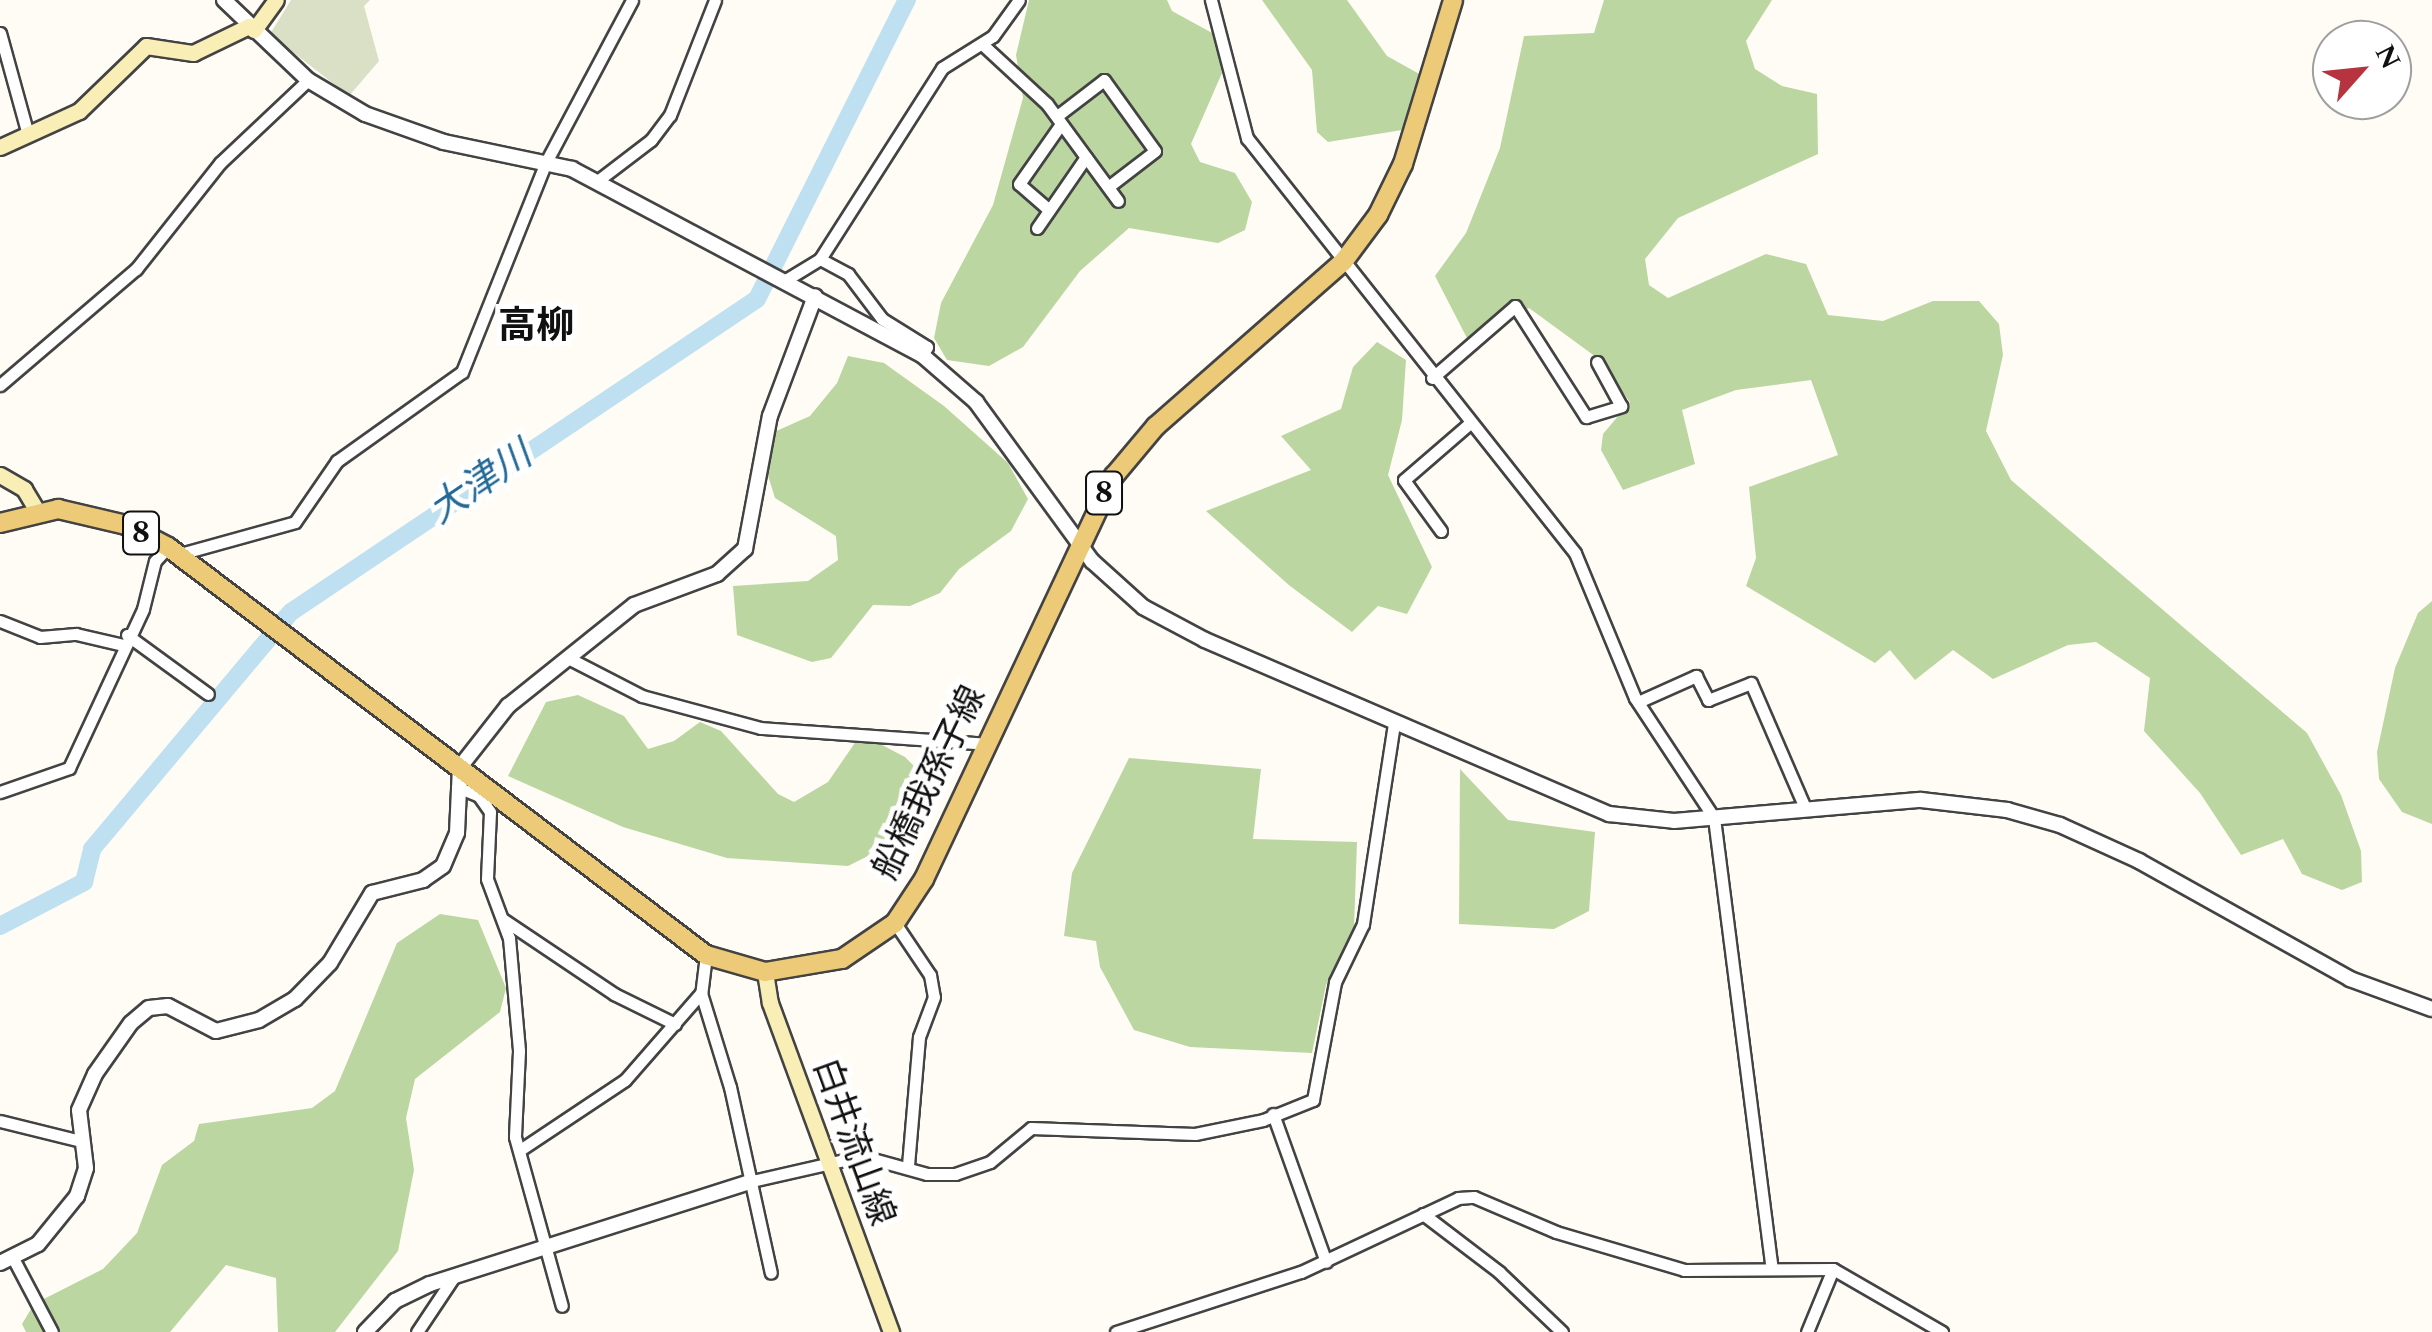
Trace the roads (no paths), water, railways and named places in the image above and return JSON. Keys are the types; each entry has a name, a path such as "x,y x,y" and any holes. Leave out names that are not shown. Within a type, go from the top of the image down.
{"main road":[{"path":"0,147 79,112 146,46 182,56 252,28 276,0"},
{"name":"船橋我孫子線","path":"0,523 37,511 94,515 174,551 706,954 765,972 842,959 894,922 924,879 1078,542 1114,476 1156,426 1343,262 1378,216 1403,164 1453,0"},
{"path":"0,475 24,489 37,511"},
{"name":"白井流山線","path":"765,972 890,1332"}],"street":[{"path":"224,0 308,80 410,133 546,162 596,182 922,355 976,402 1078,542 1142,607 1394,723 1608,814 1714,818 1921,800 2002,809 2060,825 2139,861 2350,979 2432,1010"},
{"path":"596,182 638,151 670,115 714,0"},
{"path":"782,280 820,259 942,68 982,44 1019,0"},
{"path":"1211,0 1247,138 1432,378 1575,553 1638,702 1714,818 1771,1266"},
{"path":"0,792 68,768 148,597 156,560 174,551 294,522 337,462 452,383 546,162 630,2"},
{"path":"0,33 28,135"},
{"path":"982,44 1059,120 1118,201"},
{"path":"0,385 136,269 220,164 308,80"},
{"path":"1048,210 1020,184 1059,120 1104,80 1155,151 1108,187"},
{"path":"1037,228 1086,157"},
{"path":"820,259 848,274 882,319 926,347 922,355"},
{"path":"52,1332 7,1261 46,1236 77,1196 86,1168 81,1141 85,1094 131,1023 149,1008 168,1006 216,1031 258,1020 295,999 330,963 372,894 423,880 443,866 458,834 460,766 508,706 572,660 634,605 718,574 745,549 754,526 758,464 770,416 815,296"},
{"path":"1432,378 1515,306 1586,417 1622,406 1596,362"},
{"path":"1441,531 1404,480 1470,423"},
{"path":"0,621 40,637 76,634 125,640 208,694"},
{"path":"572,660 642,696 762,728 987,744"},
{"path":"1638,702 1696,676 1708,700 1750,683 1806,808"},
{"path":"365,1332 405,1295 548,1252 752,1180 828,1161 862,1156 927,1174 974,1169 1032,1128 1182,1134 1273,1114 1313,1100 1335,982 1363,924 1394,723"},
{"path":"457,787 487,804 488,879 503,920 519,1051 520,1150 562,1306"},
{"path":"503,920 614,994 675,1024"},
{"path":"894,922 930,976 934,997 919,1037 908,1166"},
{"path":"706,954 701,992 752,1180 771,1273"},
{"path":"520,1150 625,1080 701,992"},
{"path":"1273,1114 1326,1262"},
{"path":"0,1122 81,1141"},
{"path":"1116,1332 1326,1262 1424,1214 1474,1197 1556,1232 1684,1270 1771,1266 1833,1269 1942,1332"},
{"path":"1424,1214 1499,1272 1562,1332"},
{"path":"1807,1332 1833,1269"},
{"path":"417,1332 454,1278"}],"waterway":[{"name":"大津川","path":"0,926 84,882 92,849 291,612 757,299 907,0"}],"district":[{"name":"高柳","path":"536,328"}]}
